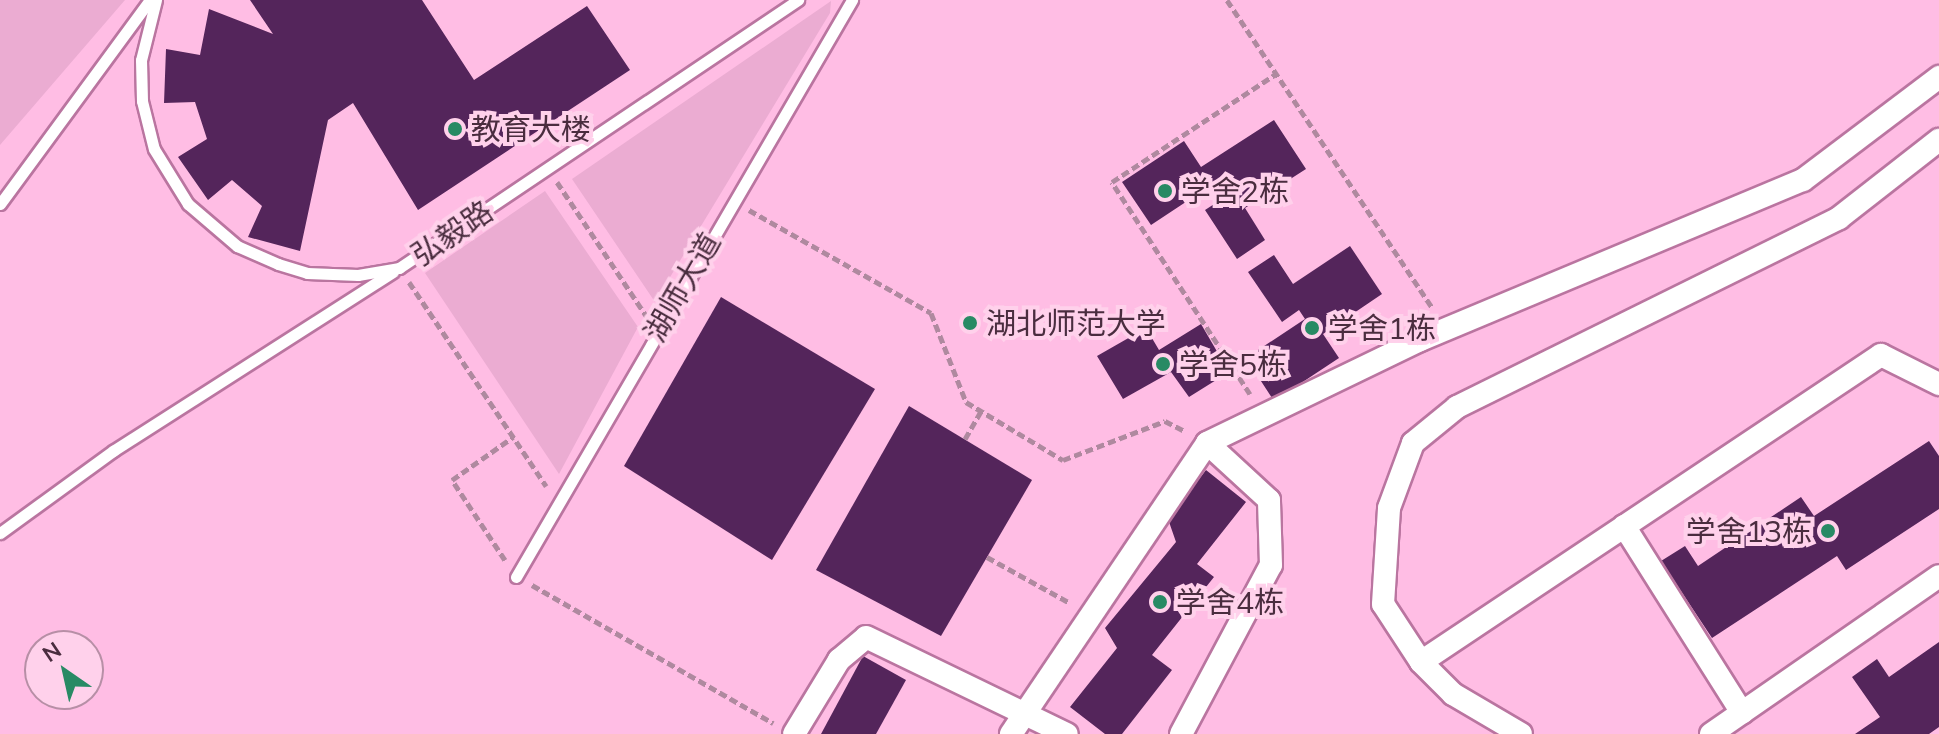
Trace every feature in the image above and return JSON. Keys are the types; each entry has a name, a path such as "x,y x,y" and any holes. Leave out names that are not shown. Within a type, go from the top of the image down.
{"street":[{"path":"1011,734 1023,711 1207,443 1447,329 1803,180 1939,77"},
{"path":"1521,734 1453,694 1421,662 1383,604 1389,508 1413,443 1457,407 1839,218 1939,140"},
{"path":"1421,662 1881,355 1939,384"},
{"path":"1181,734 1271,565 1269,500 1207,443"},
{"path":"1624,526 1742,713"},
{"path":"1711,734 1939,576"},
{"path":"786,730 839,660 866,637 1067,734"}],"lane":[{"path":"0,204 153,0"},
{"name":"弘毅路","path":"153,0 141,60 142,101 154,149 188,204 237,246 293,269 358,275 399,268 798,0"},
{"name":"湖师大道","path":"516,577 556,501 852,0"},
{"path":"0,533 113,451 399,268"}],"path":[{"path":"1227,0 1447,329"},
{"path":"1265,415 1112,182 1276,74"},
{"path":"548,168 657,331"},
{"path":"733,201 931,313 966,402 1063,460 1165,421"},
{"path":"399,268 556,501"},
{"path":"965,439 981,411"},
{"path":"513,437 452,480 516,577 786,730"},
{"path":"987,557 1044,588"}],"shaded area":[{"name":"湖北师范大学","path":"0,0 1939,0 1939,734 0,734"},
{"path":"0,0 125,0 0,145"},
{"path":"831,1 830,13 655,302 572,179"},
{"path":"545,191 638,327 559,474 425,273"}],"building":[{"name":"教育大楼","path":"250,0 422,0 474,80 587,6 630,70 418,210 353,103 328,120 300,251 248,237 262,206 232,180 208,200 178,157 207,139 195,102 164,103 166,49 200,55 209,9 273,34"},
{"name":"学舍2栋","path":"1274,120 1306,169 1245,208 1265,240 1237,259 1205,210 1222,199 1213,184 1151,225 1122,182 1184,141 1201,167"},
{"name":"学舍1栋","path":"1350,246 1382,294 1323,334 1339,358 1274,401 1246,358 1305,319 1299,310 1282,322 1248,272 1274,255 1293,284"},
{"path":"721,297 875,389 772,560 624,466"},
{"name":"学舍5栋","path":"1201,324 1229,372 1189,397 1171,372 1123,399 1097,356 1146,328 1159,350"},
{"path":"909,406 1032,480 941,636 816,570"},
{"name":"学舍13栋","path":"1929,441 1939,456 1939,509 1846,570 1837,556 1712,638 1661,561 1685,546 1698,566 1801,497 1814,516"},
{"name":"学舍4栋","path":"1206,470 1246,502 1197,564 1214,577 1152,655 1172,670 1122,734 1105,734 1070,707 1117,648 1105,628 1176,542 1168,519"},
{"path":"1939,642 1939,727 1929,734 1855,734 1880,717 1852,677 1877,659 1889,677"},
{"path":"863,656 906,680 876,734 821,734"}],"place":[{"name":"教育大楼","path":"455,129"},
{"name":"学舍2栋","path":"1165,191"},
{"name":"湖北师范大学","path":"970,323"},
{"name":"学舍1栋","path":"1312,328"},
{"name":"学舍5栋","path":"1163,364"},
{"name":"学舍13栋","path":"1828,531"},
{"name":"学舍4栋","path":"1160,602"}]}
